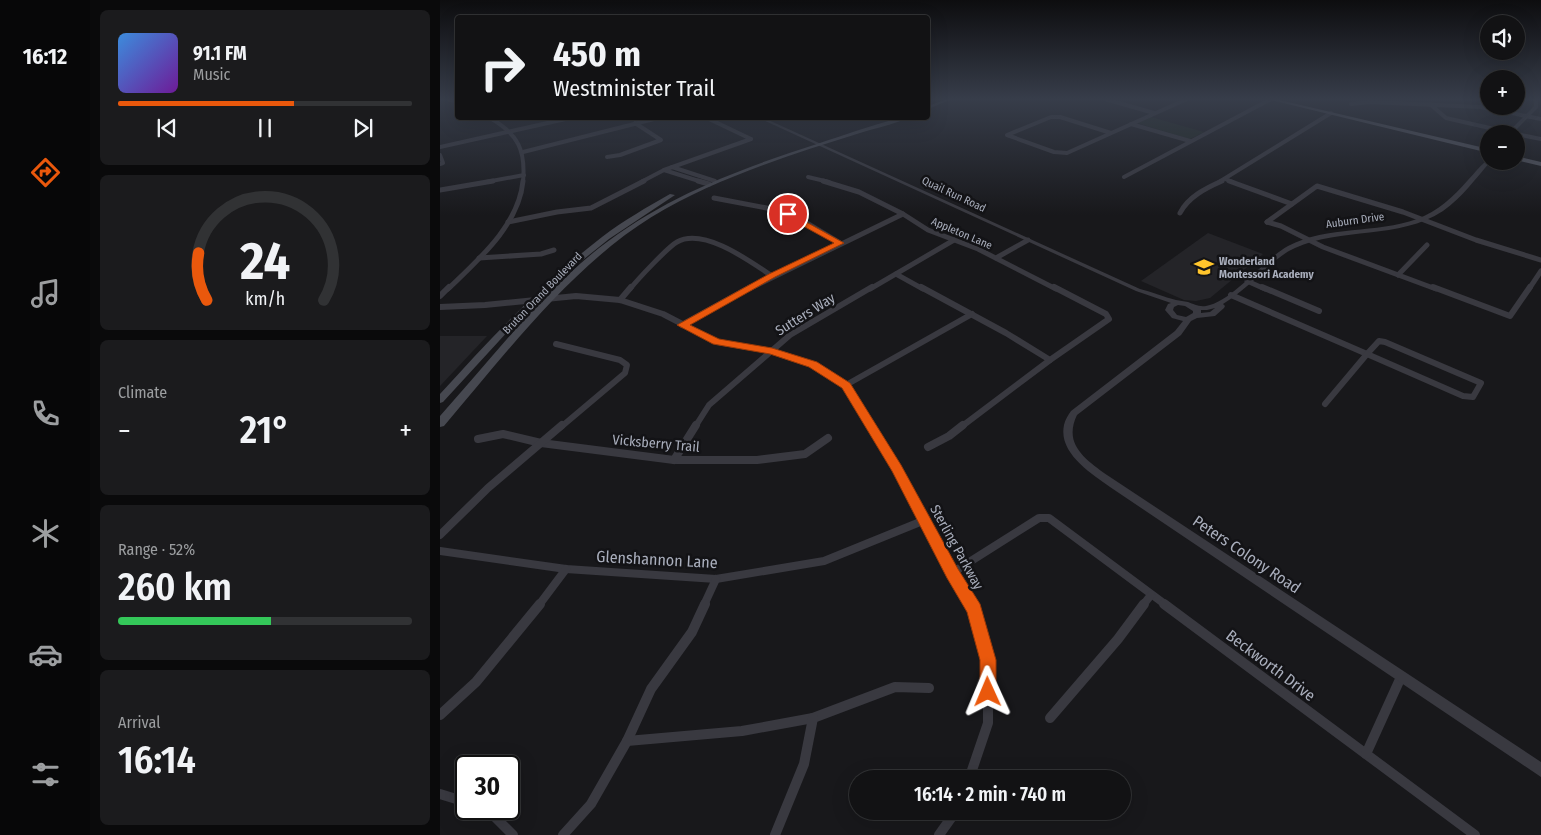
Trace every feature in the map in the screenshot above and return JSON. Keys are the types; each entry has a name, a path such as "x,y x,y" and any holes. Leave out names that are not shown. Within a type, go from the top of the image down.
{"main road":[{"name":"Bruton Orand Boulevard","path":"440,423 576,272 602,249 667,205 743,163 820,138"},
{"name":"Bruton Orand Boulevard","path":"440,400 534,300 577,258 608,234 654,205 700,181 710,181 839,138"},
{"path":"1435,138 1480,149"},
{"path":"1452,138 1480,145"},
{"path":"1525,155 1541,159"},
{"path":"1525,160 1541,164"}],"street":[{"path":"440,147 483,138"},
{"path":"440,296 479,258 508,222 525,182 524,152 515,138"},
{"path":"524,152 578,138"},
{"path":"607,158 661,140 658,138"},
{"path":"508,222 557,212 591,208 664,170 750,139 748,138"},
{"name":"Quail Run Road","path":"804,138 1138,290 1169,308"},
{"path":"1011,138 1060,153 1067,153 1100,138"},
{"path":"1179,138 1190,141"},
{"path":"1124,177 1196,138"},
{"path":"1180,213 1183,207 1195,196 1291,138"},
{"path":"440,155 441,164"},
{"path":"672,167 710,181"},
{"name":"Auburn Drive","path":"1195,308 1208,309 1222,303 1284,250 1308,240 1344,232 1396,226 1422,219 1445,206 1480,169"},
{"path":"664,170 700,181"},
{"path":"440,190 524,175"},
{"name":"Appleton Lane","path":"808,177 842,186 903,214 928,230 996,258 1106,314 1109,319 1107,322 1050,360"},
{"path":"1225,179 1292,204"},
{"path":"1541,260 1476,240 1422,219 1316,186 1267,222 1281,226 1323,247 1510,316 1541,271"},
{"path":"714,198 777,210 800,219 840,243"},
{"path":"682,325 772,276 903,214"},
{"path":"620,300 677,242 687,239 734,251 772,276"},
{"name":"Sutters Way","path":"674,460 709,406 790,335 954,240"},
{"path":"996,258 1028,240"},
{"path":"1398,275 1426,245"},
{"path":"479,258 541,254 554,250"},
{"path":"896,274 972,314 1050,360 949,436 928,447"},
{"path":"1247,282 1319,311"},
{"name":"Quail Run Road","path":"1138,290 1195,308"},
{"path":"1231,295 1366,354 1463,396 1473,397 1481,383 1379,341 1366,354 1325,404"},
{"name":"Sterling Parkway","path":"440,307 576,296 620,300 663,314 717,342 772,351 813,364 846,385 897,468 952,573 974,609 988,660 988,723 972,770"},
{"path":"1177,303 1169,308 1176,318 1192,318 1198,312 1195,308"},
{"name":"Auburn Drive","path":"1192,318 1216,312 1222,303"},
{"path":"846,385 972,314"},
{"path":"1170,338 1169,334 1176,326 1176,318"},
{"name":"Peters Colony Road","path":"1192,318 1178,333 1074,413 1067,431 1073,451 1087,465 1113,484 1541,770"},
{"path":"440,535 488,488 625,373 627,365 604,355 556,344"},
{"name":"Vicksberry Trail","path":"478,439 503,434 542,442 674,460 757,460 805,454 828,438"},
{"name":"Beckworth Drive","path":"952,573 1039,518 1048,518 1475,835"},
{"name":"Glenshannon Lane","path":"440,551 566,569 716,579 824,561 925,520"},
{"path":"440,715 476,682 524,628 566,569"},
{"path":"563,835 591,804 627,741 651,689 692,632 716,579"},
{"path":"1050,718 1118,638 1151,595"},
{"path":"1366,754 1401,677"},
{"path":"627,741 742,731 813,718 895,687 929,688"},
{"path":"775,835 804,764 813,718"},
{"path":"440,794 455,799"},
{"path":"498,820 513,835"},
{"path":"939,835 950,820"}],"shaded area":[{"name":"Wonderland Montessori Academy","path":"1208,233 1263,254 1210,298 1196,301 1184,300 1141,281"},
{"path":"440,336 487,336 440,386"}],"place":[{"name":"Wonderland Montessori Academy","path":"1204,267"}],"route":[{"path":"788,214 840,243 772,276 682,325 717,342 772,351 813,364 846,385 897,468 952,573 974,609 988,660 988,692"}]}
